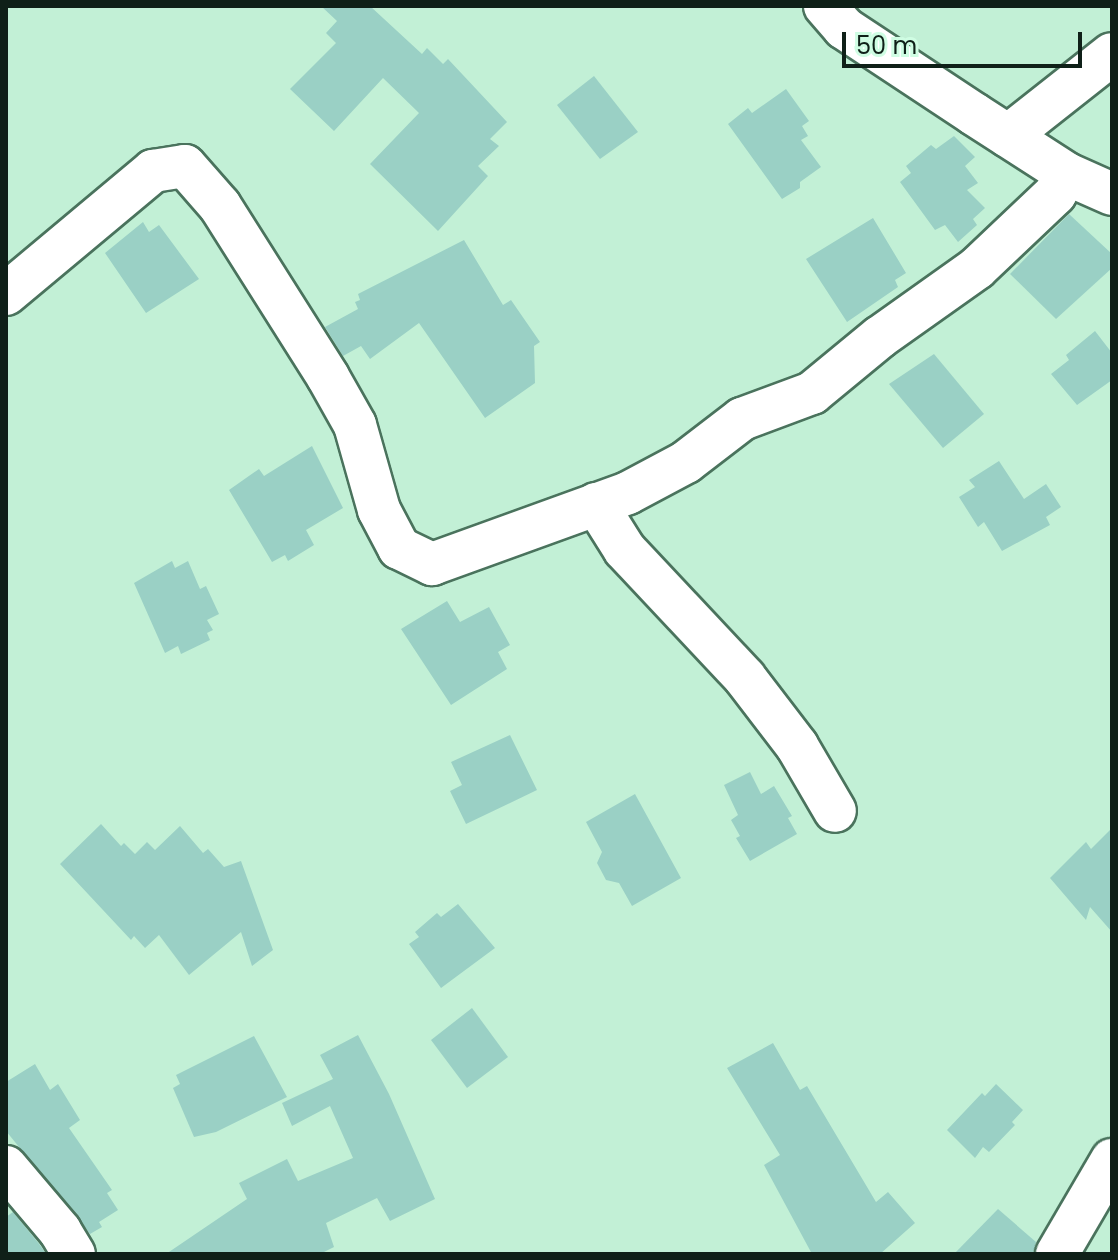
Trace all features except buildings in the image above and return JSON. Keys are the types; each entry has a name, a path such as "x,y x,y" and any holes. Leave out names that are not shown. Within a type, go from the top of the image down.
{"street":[{"path":"825,6 844,28 1008,136 1067,174 1112,194"},
{"path":"1008,136 1112,54"},
{"path":"6,294 153,171 185,166 220,206 355,425 379,510 399,548 432,564 628,493 686,462 742,419 812,393 880,337 977,268 1055,194 1067,174"},
{"path":"596,504 625,550 745,678 797,746 835,811"},
{"path":"1057,1254 1112,1160"},
{"path":"6,1167 60,1231 74,1254"}]}
